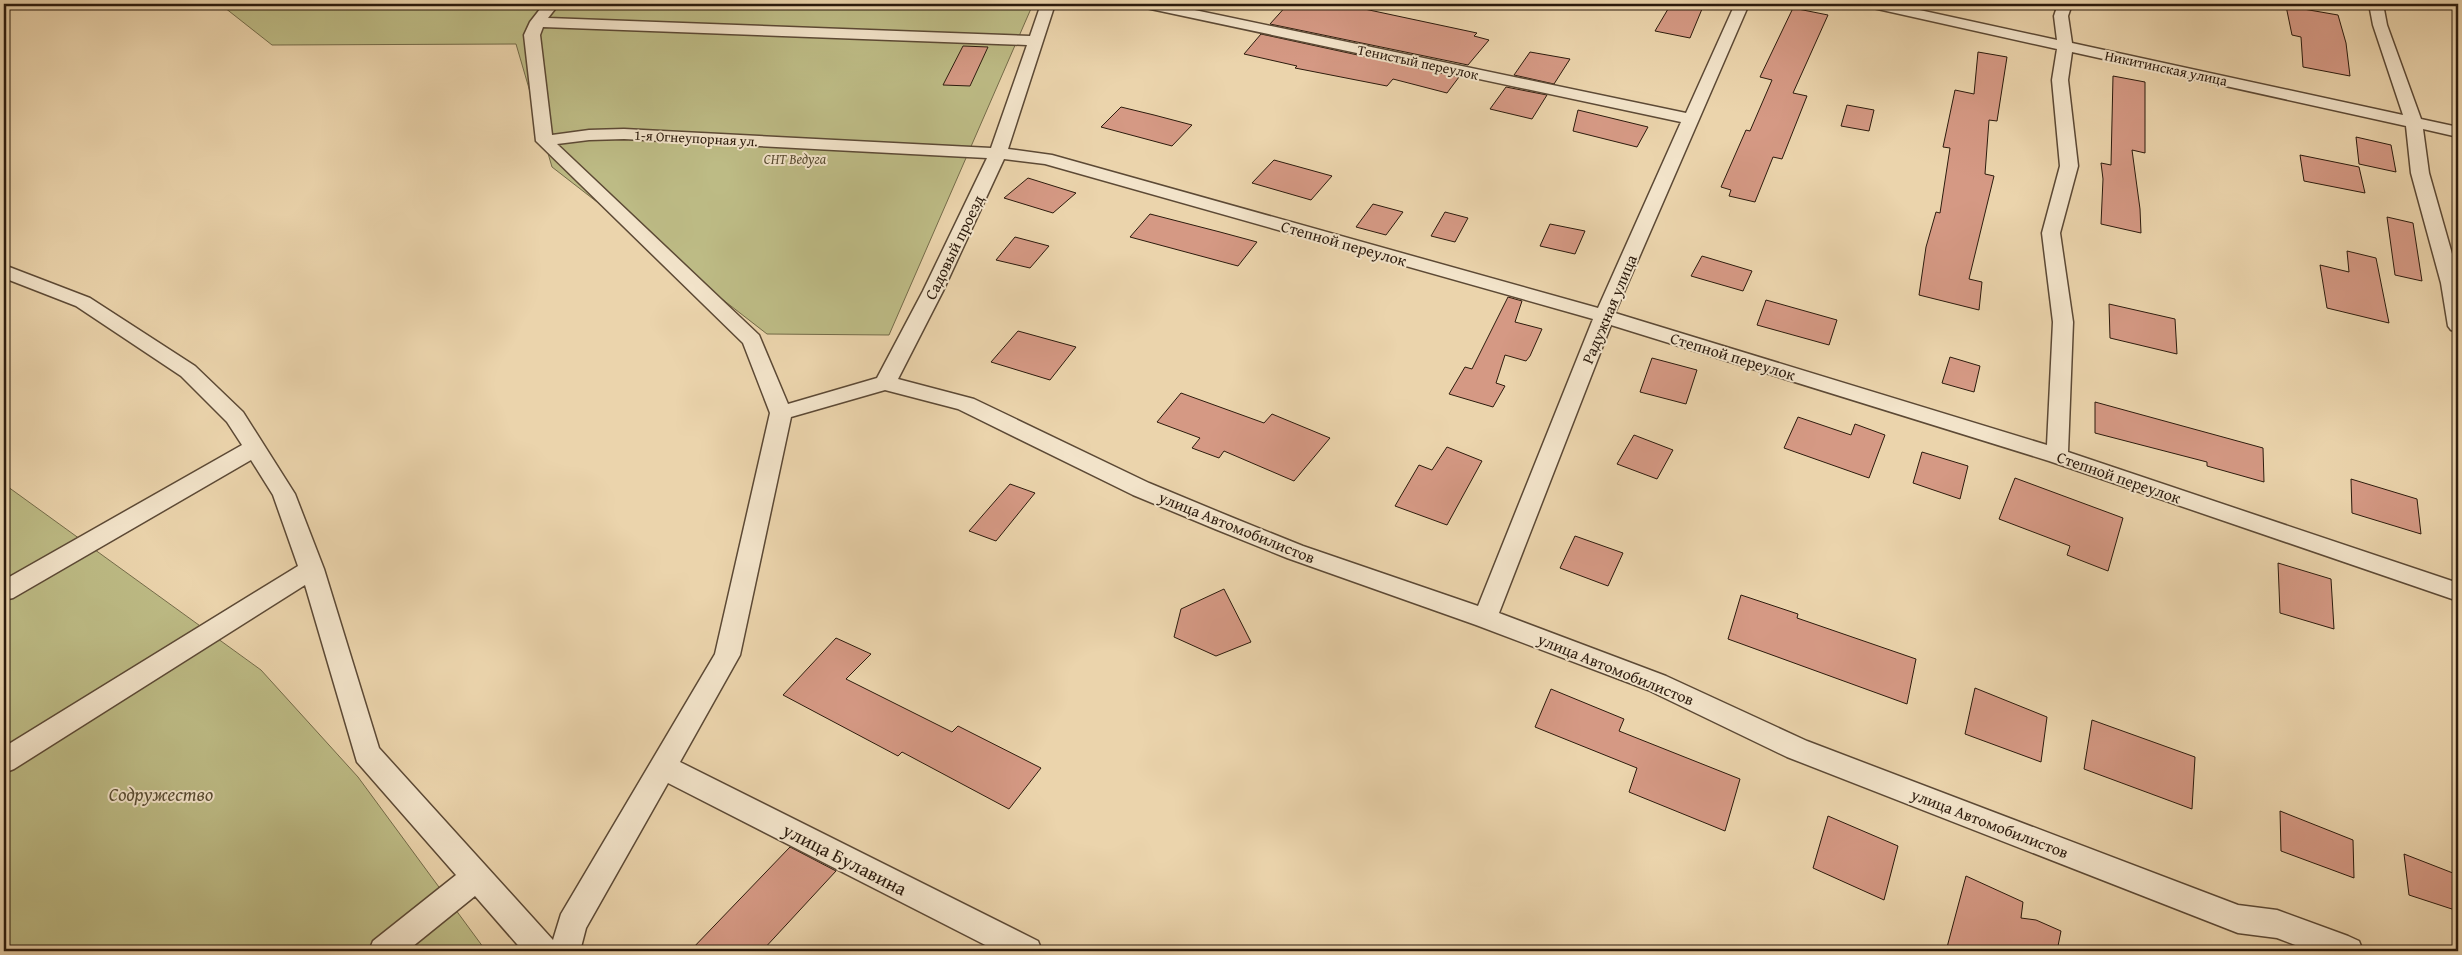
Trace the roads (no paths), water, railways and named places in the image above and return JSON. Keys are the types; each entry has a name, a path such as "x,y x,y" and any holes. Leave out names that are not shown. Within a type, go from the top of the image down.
{"street":[{"path":"552,4 537,22 532,35 544,141 752,340 780,413 727,655 572,924 565,951"},
{"name":"Садовый проезд","path":"886,383 933,291 998,153 1048,4"},
{"name":"Тенистый переулок","path":"1146,4 1690,119"},
{"name":"Радужная улица","path":"1485,618 1604,316 1742,4"},
{"name":"Никитинская улица","path":"1873,4 2458,132"},
{"path":"2057,456 2063,322 2051,233 2069,166 2060,80 2065,46 2061,16 2066,4"},
{"path":"2376,4 2380,25 2414,122 2420,173 2451,284 2458,326"},
{"path":"537,22 1037,41"},
{"name":"1-я Огнеупорная ул.","path":"544,141 589,135 624,134 998,153"},
{"name":"Степной переулок","path":"998,153 1046,159 1604,316 2057,456 2458,592"},
{"path":"4,271 83,302 188,371 235,417 284,494 312,569 366,754 543,951"},
{"path":"780,413 886,383"},
{"name":"улица Автомобилистов","path":"886,383 966,404 1140,489 1296,552 1485,618 1657,683 1806,753 2238,919 2277,924 2348,951"},
{"path":"4,591 254,448"},
{"path":"4,761 312,569"},
{"name":"улица Булавина","path":"663,767 1027,951"},
{"path":"384,951 476,877"}],"park label":[{"name":"СНТ Ведуга","path":"795,159"},
{"name":"Содружество","path":"161,794"}]}
